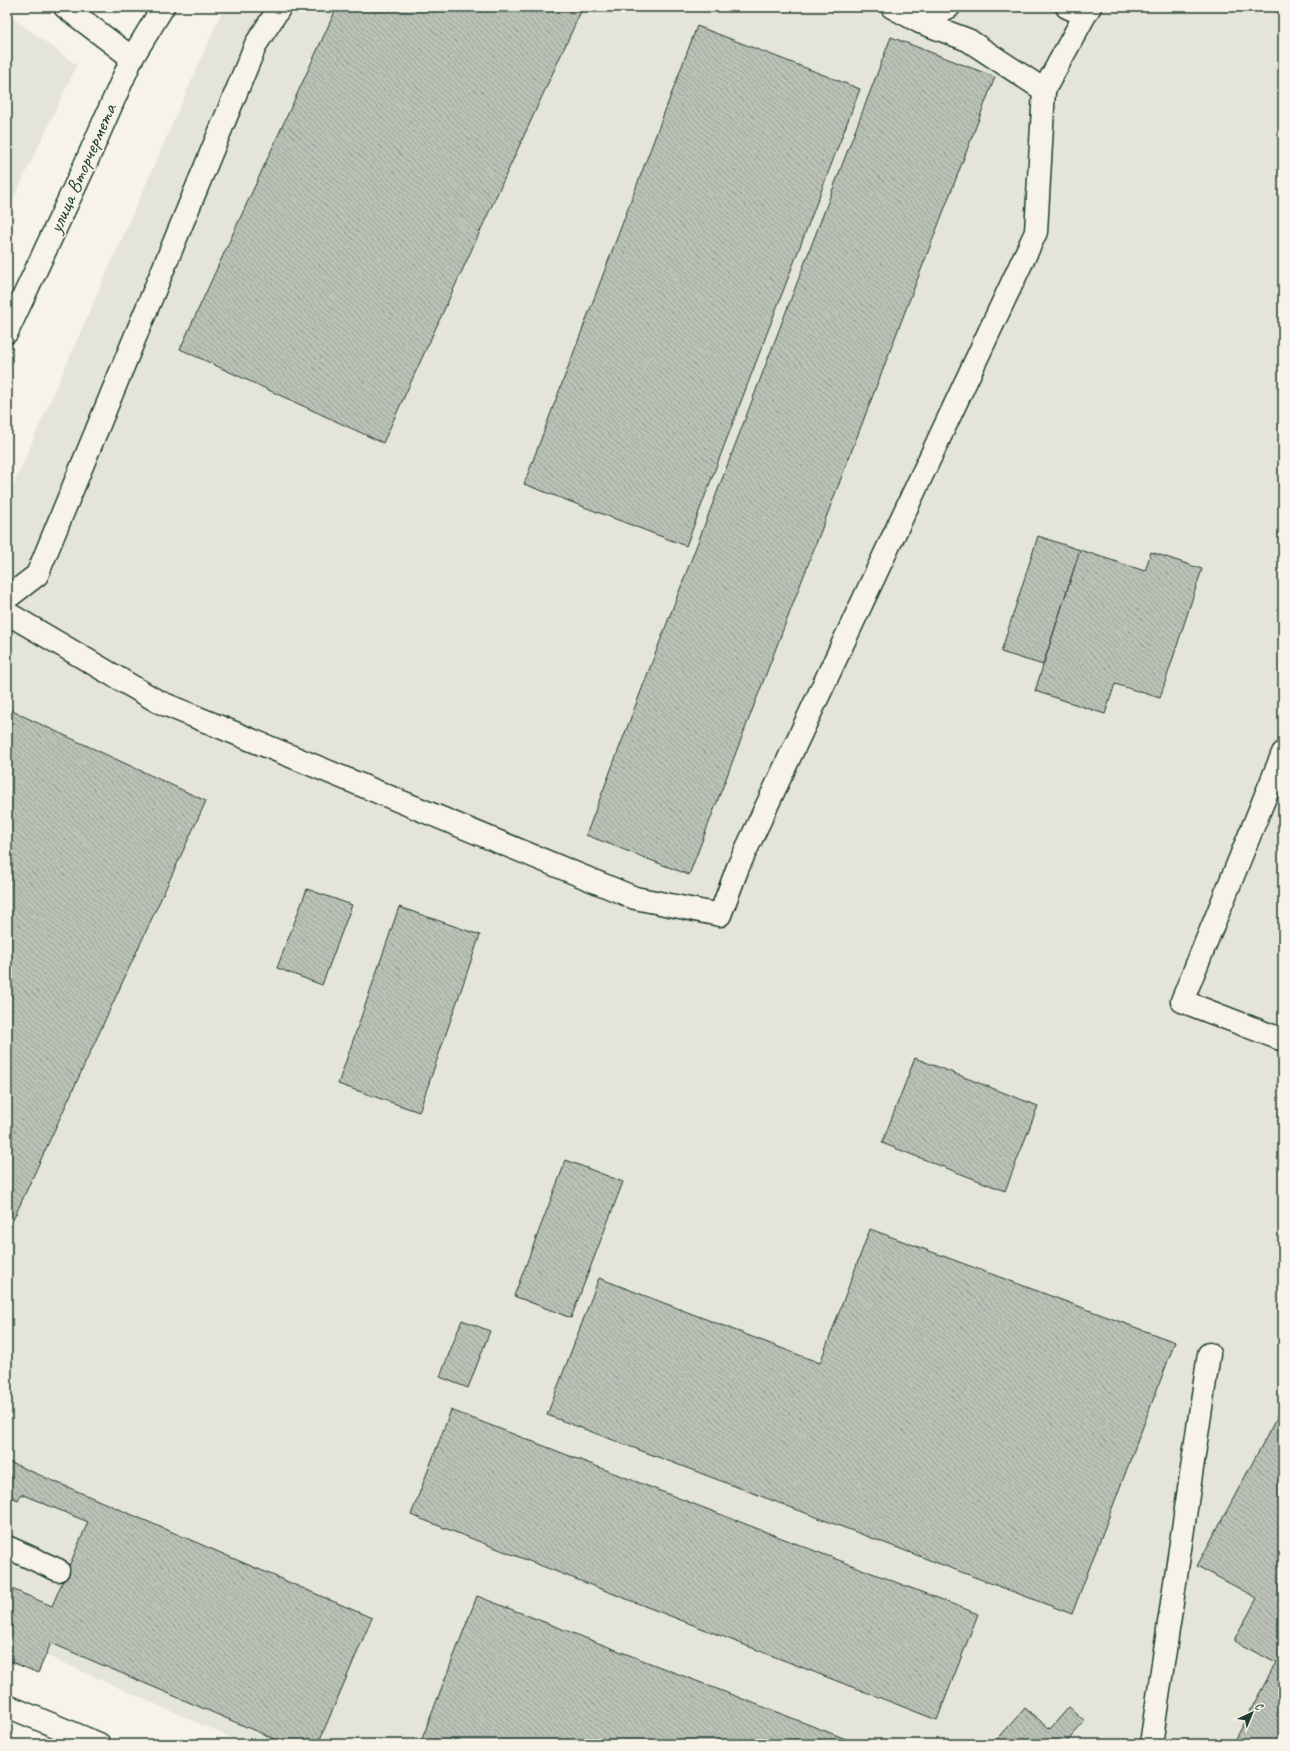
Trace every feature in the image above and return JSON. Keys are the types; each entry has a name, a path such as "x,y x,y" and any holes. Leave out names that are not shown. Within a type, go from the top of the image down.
{"street":[{"path":"65,7 132,58"},
{"name":"улица Вторчермета","path":"7,332 85,165 132,58 163,7"},
{"path":"7,598 37,574 256,44 280,7"},
{"path":"892,7 920,22 968,40 1044,90"},
{"path":"920,22 949,7"},
{"path":"7,613 158,701 635,898 720,915 738,867 1036,232 1044,90 1080,10"},
{"path":"1283,754 1182,1001 1283,1040"},
{"path":"1151,1744 1209,1354"},
{"path":"7,1547 58,1570"},
{"path":"7,1706 99,1744"}],"shaded area":[{"path":"224,7 1283,7 1283,1744 245,1744 7,1638 7,499"},
{"path":"7,14 77,65 7,212"}],"building":[{"path":"337,7 583,7 383,443 180,349"},
{"path":"697,26 860,89 686,546 524,484"},
{"path":"891,37 995,77 689,875 586,835"},
{"path":"1038,536 1080,550 1043,665 1001,652"},
{"path":"1080,550 1145,571 1151,552 1202,569 1160,698 1115,684 1105,714 1035,691"},
{"path":"10,710 206,801 7,1233 7,716"},
{"path":"307,889 352,905 322,985 277,968"},
{"path":"399,907 480,935 419,1112 338,1084"},
{"path":"915,1058 1038,1106 1005,1191 882,1143"},
{"path":"566,1160 623,1182 571,1318 514,1296"},
{"path":"870,1229 1175,1342 1072,1614 547,1415 599,1278 820,1363"},
{"path":"462,1320 490,1331 468,1388 440,1377"},
{"path":"1283,1406 1283,1744 1232,1744 1276,1663 1234,1641 1257,1598 1197,1566"},
{"path":"451,1410 978,1614 937,1720 411,1515"},
{"path":"7,1461 372,1618 318,1744 286,1744 51,1643 38,1673 7,1660 7,1587 52,1606 88,1522 21,1494 18,1500 7,1495"},
{"path":"477,1596 859,1744 420,1744"},
{"path":"1069,1707 1085,1721 1065,1744 994,1743 1025,1708 1050,1729"}]}
